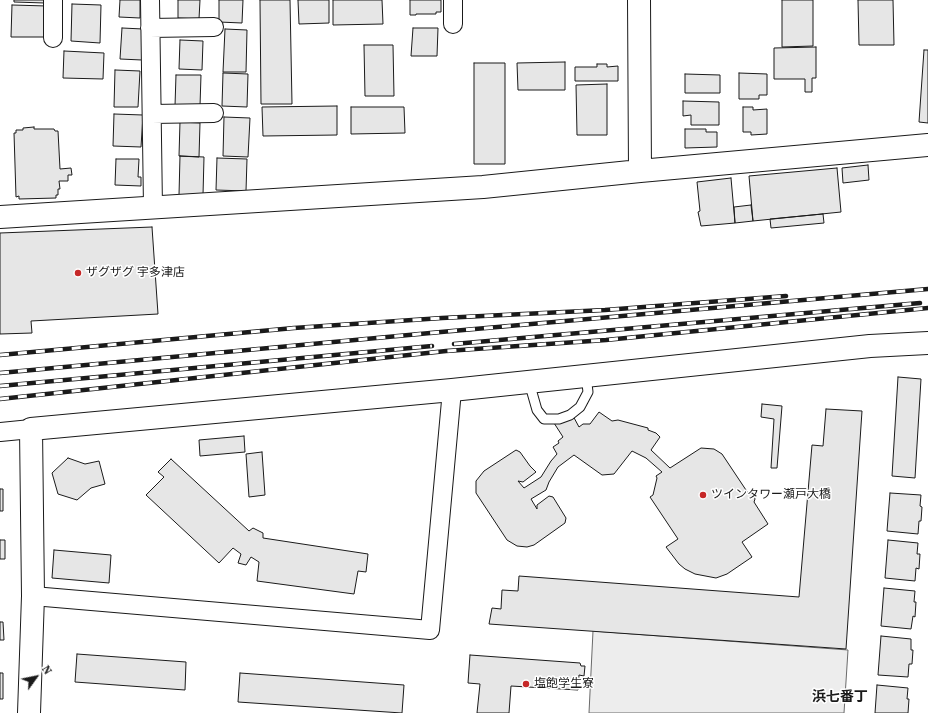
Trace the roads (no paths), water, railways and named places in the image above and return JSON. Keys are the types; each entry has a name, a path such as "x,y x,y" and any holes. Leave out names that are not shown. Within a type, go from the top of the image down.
{"street":[{"path":"53,0 53,38"},
{"path":"150,0 153,207"},
{"path":"453,0 453,24"},
{"path":"639,0 640,171"},
{"path":"150,28 214,27"},
{"path":"152,114 214,113"},
{"path":"0,217 484,187 640,171 928,145"},
{"path":"0,432 452,390 870,346 928,343"},
{"path":"33,596 430,630 452,390"},
{"path":"29,713 33,596 31,429"}],"lane":[{"path":"529,382 536,410 544,419 558,420 570,415 580,407 588,392 586,376"}],"railway":[{"path":"0,373 928,289"},
{"path":"0,355 294,328 442,318 605,310 786,296"},
{"path":"454,344 920,303"},
{"path":"0,399 446,351 606,340 928,308"},
{"path":"0,386 432,346"}],"place":[{"name":"ザグザグ 宇多津店","path":"78,273"},
{"name":"ツインタワー瀬戸大橋","path":"703,495"},
{"name":"塩飽学生寮","path":"526,684"}],"district":[{"name":"浜七番丁","path":"840,697"}]}
